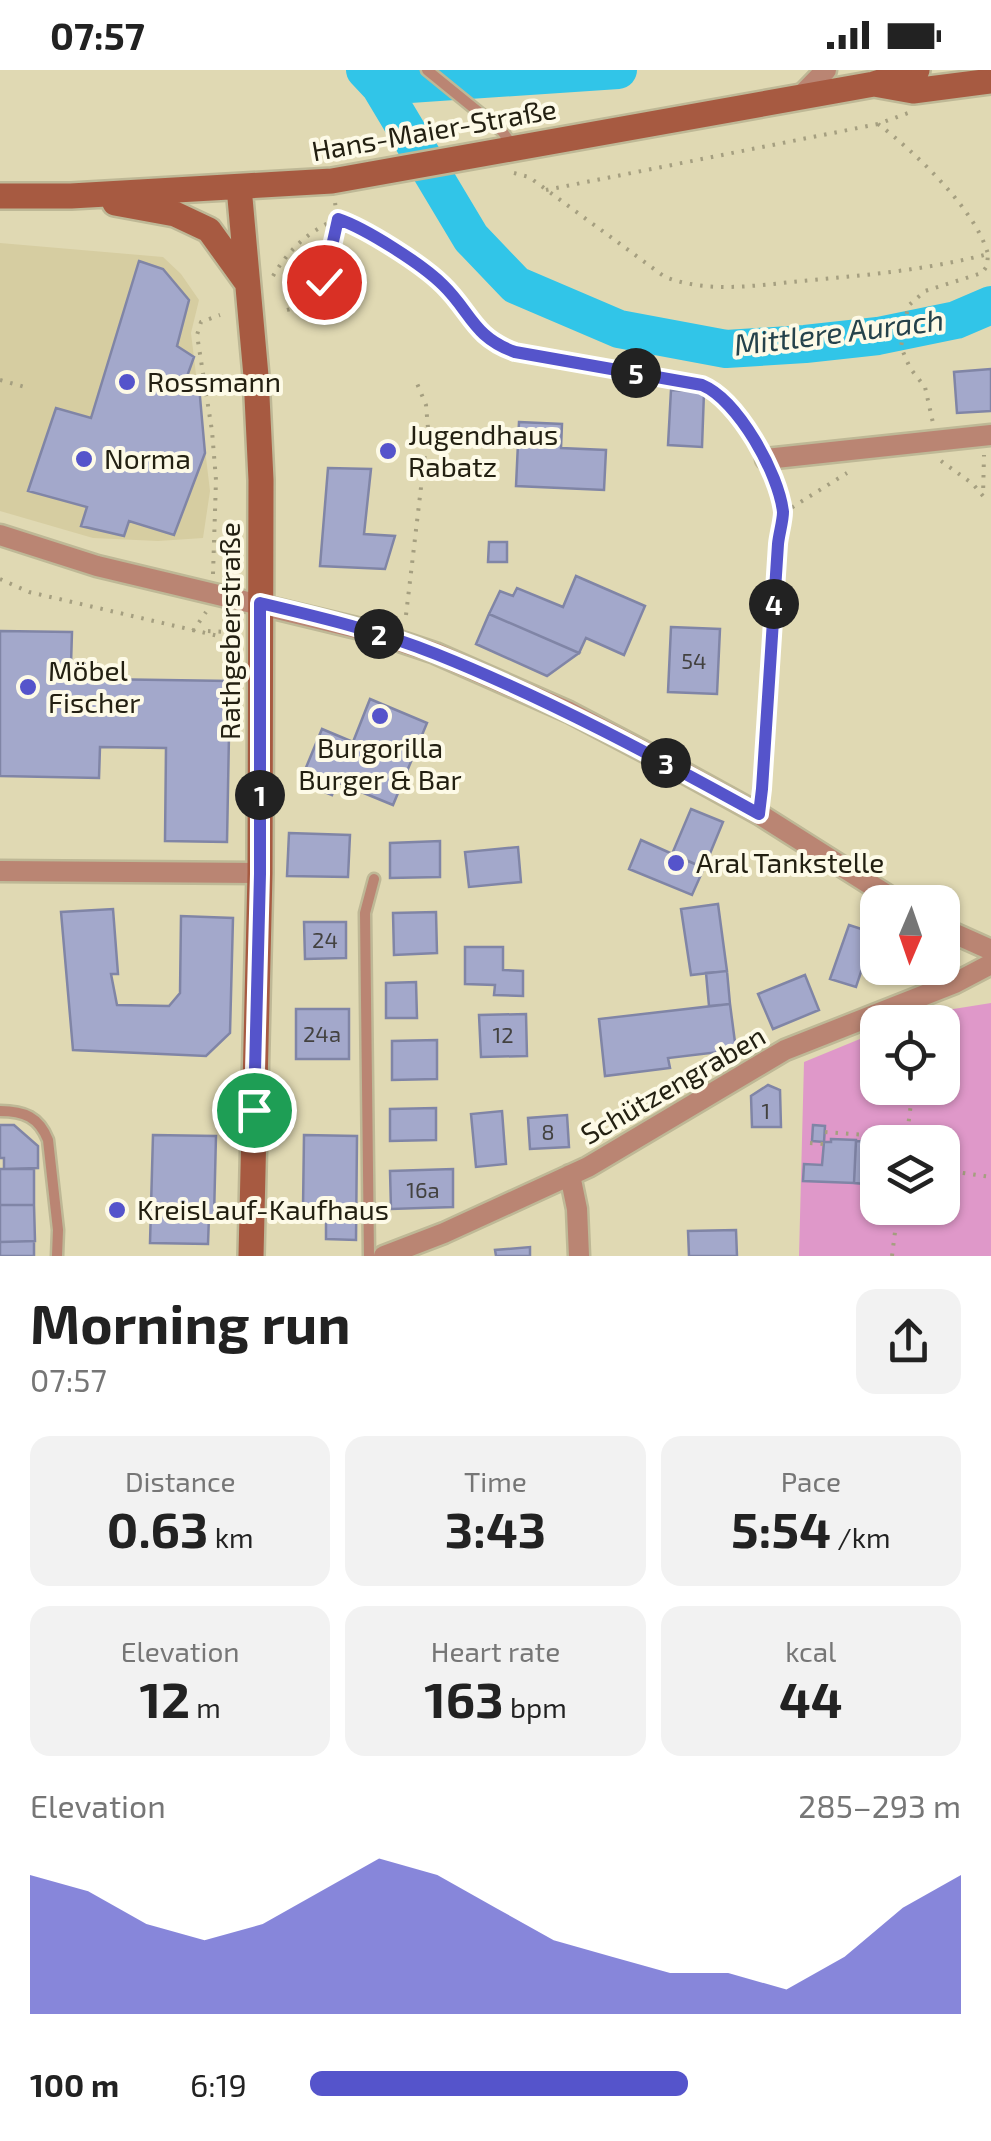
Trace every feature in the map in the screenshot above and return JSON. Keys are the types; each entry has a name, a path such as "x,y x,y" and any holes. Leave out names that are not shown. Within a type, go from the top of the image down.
{"street":[{"path":"799,98 826,70"},
{"name":"Hans-Maier-Straße","path":"0,196 239,187 376,175 799,98 873,75 917,70"},
{"name":"Hans-Maier-Straße","path":"873,75 913,92 991,82"},
{"name":"Rathgeberstraße","path":"239,187 260,461 260,874 251,1256"},
{"path":"71,196 175,214 209,230 246,281"},
{"path":"766,460 988,435"},
{"path":"0,536 97,566 369,631 435,653 569,712 759,814 871,885"},
{"path":"0,871 260,874"},
{"path":"960,936 991,950"},
{"name":"Schützengraben","path":"384,1256 570,1175 785,1050 955,984 991,964"},
{"path":"570,1175 577,1209 579,1256"}],"lane":[{"path":"431,74 502,131 514,147"},
{"path":"369,1256 365,913 374,879"},
{"path":"0,1111 24,1113 43,1127 48,1140 58,1230 57,1256"}],"path":[{"path":"546,190 878,124 914,107"},
{"path":"878,124 921,160 972,222 989,254 982,273 915,297 908,306 902,347 910,368 926,388 935,452 982,496 988,435"},
{"path":"529,177 665,277 704,288 904,272 989,254"},
{"path":"288,310 315,296 324,282 338,219 334,200"},
{"path":"273,276 297,243 318,227 338,219 365,231 440,281 481,334 496,345 515,352 710,389 751,432 766,460 783,514 759,814"},
{"path":"193,631 204,618 212,592 216,480 197,335 200,322 220,316"},
{"path":"0,380 25,387"},
{"path":"406,615 428,428 426,405 416,381"},
{"path":"783,514 854,468"},
{"path":"0,579 29,592 260,644"},
{"path":"193,631 227,632 260,603"},
{"path":"810,1143 825,1143 826,1132 860,1135"},
{"path":"960,1173 991,1177"},
{"path":"892,1256 896,1225"}],"shaded area":[{"path":"0,243 163,257 199,300 191,333 210,491 203,538 93,538 0,511"},
{"path":"991,1003 991,1256 799,1256 804,1062 860,1039 860,1105 960,1105 960,1008"}],"building":[{"path":"139,261 163,269 189,300 177,346 194,357 185,382 199,386 205,453 174,535 129,521 124,536 81,526 87,507 28,491 56,408 91,418"},
{"path":"991,369 991,411 957,413 954,372"},
{"path":"671,390 704,392 702,447 668,445"},
{"path":"519,422 562,424 561,448 606,450 604,490 516,486"},
{"path":"328,468 371,469 364,534 395,536 385,569 320,566"},
{"path":"489,542 507,542 507,562 488,562"},
{"path":"576,576 645,606 624,655 586,638 579,653 489,614 500,591 513,596 517,588 563,607"},
{"path":"489,614 579,653 547,676 476,644"},
{"path":"671,627 720,629 717,694 668,692"},
{"path":"0,631 72,632 71,664 97,664 97,679 230,681 227,842 165,841 166,748 100,747 99,778 0,776"},
{"path":"370,699 427,723 393,805 337,782 332,795 300,782 322,729 353,742"},
{"path":"691,809 723,822 704,868 672,854"},
{"path":"289,833 350,835 348,877 287,876"},
{"path":"641,840 704,868 692,895 629,869"},
{"path":"440,841 440,877 390,878 390,843"},
{"path":"518,847 521,882 469,887 465,852"},
{"path":"718,904 727,971 691,975 681,909"},
{"path":"113,909 118,974 111,974 117,1005 169,1006 180,993 181,916 233,918 230,1033 206,1056 73,1050 61,912"},
{"path":"436,912 437,953 394,955 393,913"},
{"path":"304,922 346,922 346,958 305,959"},
{"path":"849,925 860,929 860,975 856,987 830,979"},
{"path":"465,947 503,947 503,970 523,971 523,996 494,995 495,985 465,984"},
{"path":"727,971 730,1004 709,1006 706,973"},
{"path":"805,975 819,1010 773,1029 758,994"},
{"path":"416,982 417,1018 386,1018 386,983"},
{"path":"730,1004 736,1050 668,1058 670,1068 605,1076 599,1019"},
{"path":"296,1009 349,1009 349,1059 296,1059"},
{"path":"526,1014 527,1056 481,1057 479,1015"},
{"path":"437,1040 437,1079 392,1080 392,1041"},
{"path":"768,1085 780,1090 781,1127 752,1127 751,1096"},
{"path":"436,1108 436,1140 390,1141 390,1109"},
{"path":"502,1111 506,1164 476,1167 471,1114"},
{"path":"567,1115 569,1147 530,1149 528,1118"},
{"path":"0,1125 14,1125 38,1146 38,1168 4,1169"},
{"path":"813,1125 825,1126 824,1142 812,1141"},
{"path":"153,1135 216,1136 214,1216 209,1216 208,1244 150,1243"},
{"path":"304,1135 357,1136 356,1240 326,1239 326,1209 303,1209"},
{"path":"856,1140 854,1183 803,1181 804,1164 822,1165 824,1142"},
{"path":"856,1141 860,1141 860,1184 854,1183"},
{"path":"0,1169 34,1169 34,1205 0,1205"},
{"path":"453,1169 453,1207 391,1209 390,1171"},
{"path":"0,1205 34,1205 35,1241 0,1242"},
{"path":"736,1230 737,1256 689,1256 688,1231"},
{"path":"34,1241 34,1256 0,1256 0,1242"},
{"path":"530,1247 530,1256 496,1256 495,1250"}],"waterway":[{"name":"Mittlere Aurach","path":"365,70 380,86 471,238 516,285 619,329 726,349 805,344 878,336 956,320 991,305"},
{"name":"Mittlere Aurach","path":"380,86 618,70"}],"place":[{"name":"Rossmann","path":"127,382"},
{"name":"Jugendhaus Rabatz","path":"388,451"},
{"name":"Norma","path":"84,459"},
{"name":"Möbel Fischer","path":"28,687"},
{"name":"Burgorilla Burger & Bar","path":"380,716"},
{"name":"Aral Tankstelle","path":"676,863"},
{"name":"KreisLauf-Kaufhaus","path":"117,1210"}],"route":[{"path":"254,1110 260,874 260,603 369,631 435,653 569,712 759,814 762,789 783,514 766,460 751,432 720,396 702,385 515,352 496,345 481,334 440,281 365,231 338,219 324,282"}]}
